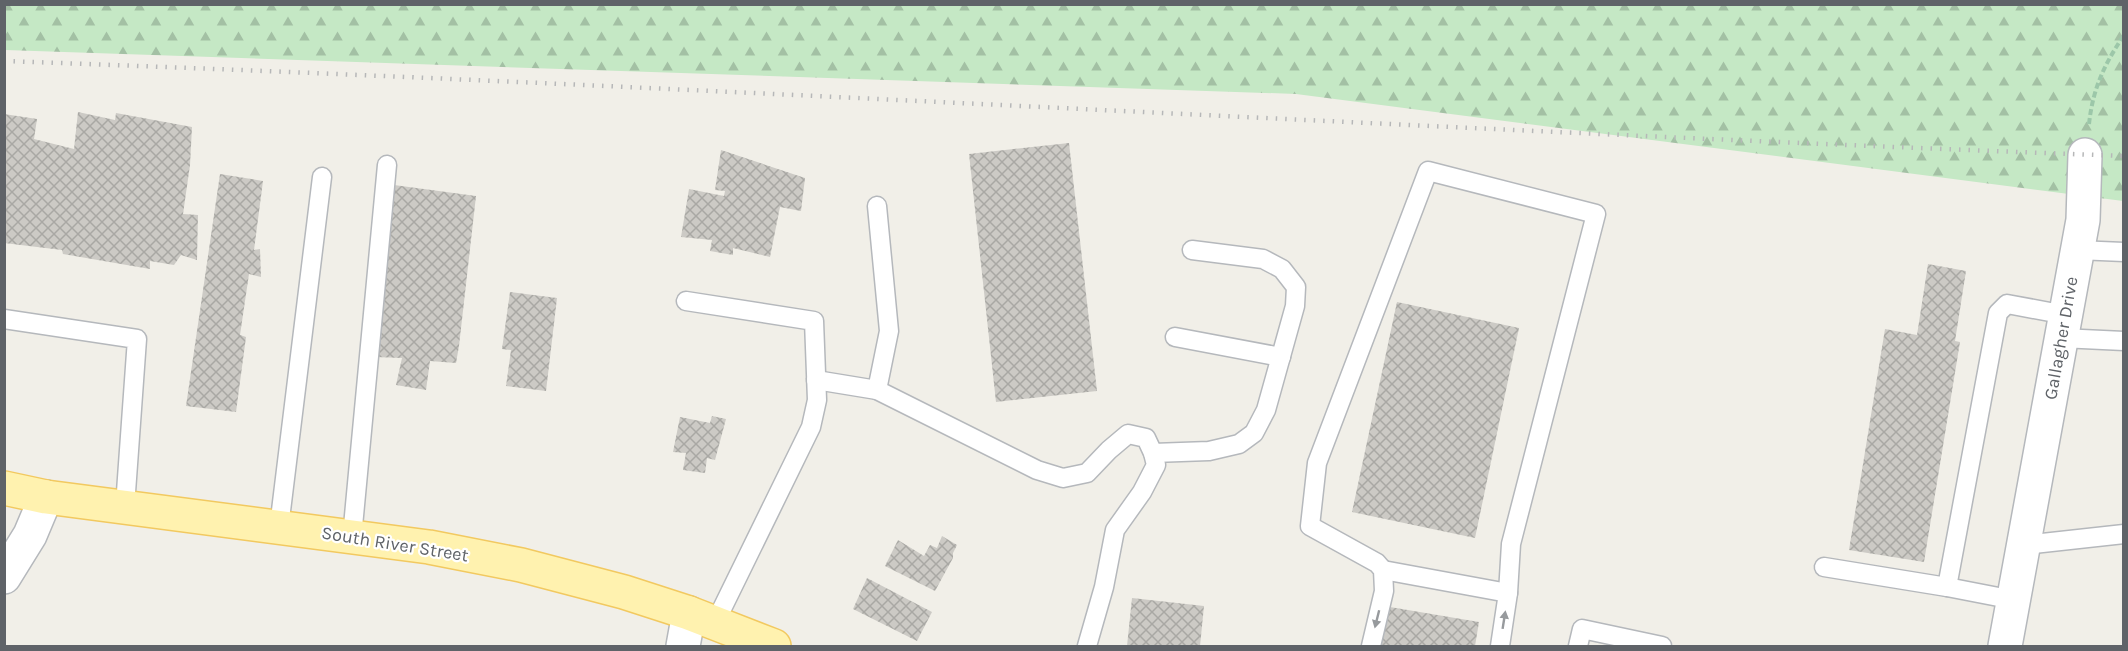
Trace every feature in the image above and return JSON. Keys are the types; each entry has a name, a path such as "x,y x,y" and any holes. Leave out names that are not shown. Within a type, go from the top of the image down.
{"main road":[{"name":"South River Street","path":"4,488 46,497 279,526 429,548 521,565 624,592 702,618 774,646"}],"street":[{"name":"Gallagher Drive","path":"2006,646 2083,220 2085,155"},
{"path":"4,577 30,535 46,497"},
{"path":"683,646 702,618"}],"lane":[{"path":"352,537 387,165"},
{"path":"1371,646 1384,591 1383,570 1377,563 1310,526 1317,463 1428,171 1596,214 1511,544 1509,593 1500,646"},
{"path":"279,526 322,177"},
{"path":"877,206 889,331 877,390"},
{"path":"1153,453 1209,451 1239,444 1254,433 1266,410 1295,306 1296,287 1282,269 1263,259 1192,250"},
{"path":"2077,250 2124,252"},
{"path":"686,301 814,321 817,400 811,427 702,618"},
{"path":"1947,587 1998,313 2007,304 2064,326 2124,341"},
{"path":"4,319 137,339 125,506"},
{"path":"1174,337 1281,357"},
{"path":"816,380 877,390 1037,470 1063,478 1087,473 1128,434 1146,438 1156,465 1142,492 1115,530 1104,588 1087,646"},
{"path":"2024,545 2124,534"},
{"path":"1824,567 2014,600"},
{"path":"1383,570 1509,593"},
{"path":"1578,646 1582,629 1662,646"}],"path":[{"path":"2085,155 2090,110 2097,83 2106,62 2124,35"}],"green space":[{"path":"5,4 2123,5 2123,201 1296,94 5,50"}],"building":[{"path":"78,112 115,120 116,113 192,127 190,165 183,214 198,215 197,260 181,255 174,265 150,261 150,269 63,254 62,250 4,243 4,114 37,119 34,139 74,149"},
{"path":"1069,143 1097,391 996,402 969,154"},
{"path":"721,150 805,178 801,211 780,207 770,257 733,248 733,255 710,251 712,240 681,237 689,189 724,196 725,191 715,190"},
{"path":"220,174 263,181 254,250 260,249 261,277 249,274 240,335 246,337 236,412 186,406"},
{"path":"394,185 476,196 456,363 430,361 426,390 396,385 402,358 375,357"},
{"path":"1928,264 1966,271 1955,341 1960,342 1924,562 1849,550 1885,329 1917,335"},
{"path":"510,292 557,298 546,391 506,386 511,350 502,349"},
{"path":"1397,302 1519,328 1475,538 1352,512"},
{"path":"712,416 726,419 715,460 707,458 705,473 683,470 686,453 673,452 680,417 710,423"},
{"path":"942,536 957,545 953,558 935,591 885,566 898,540 924,556 930,545 937,548"},
{"path":"867,578 932,612 917,641 853,609"},
{"path":"1132,598 1204,606 1200,646 1127,646"},
{"path":"1384,606 1479,622 1475,646 1378,646"}],"railway":[{"path":"4,61 269,71 1594,134 2124,156"}]}
